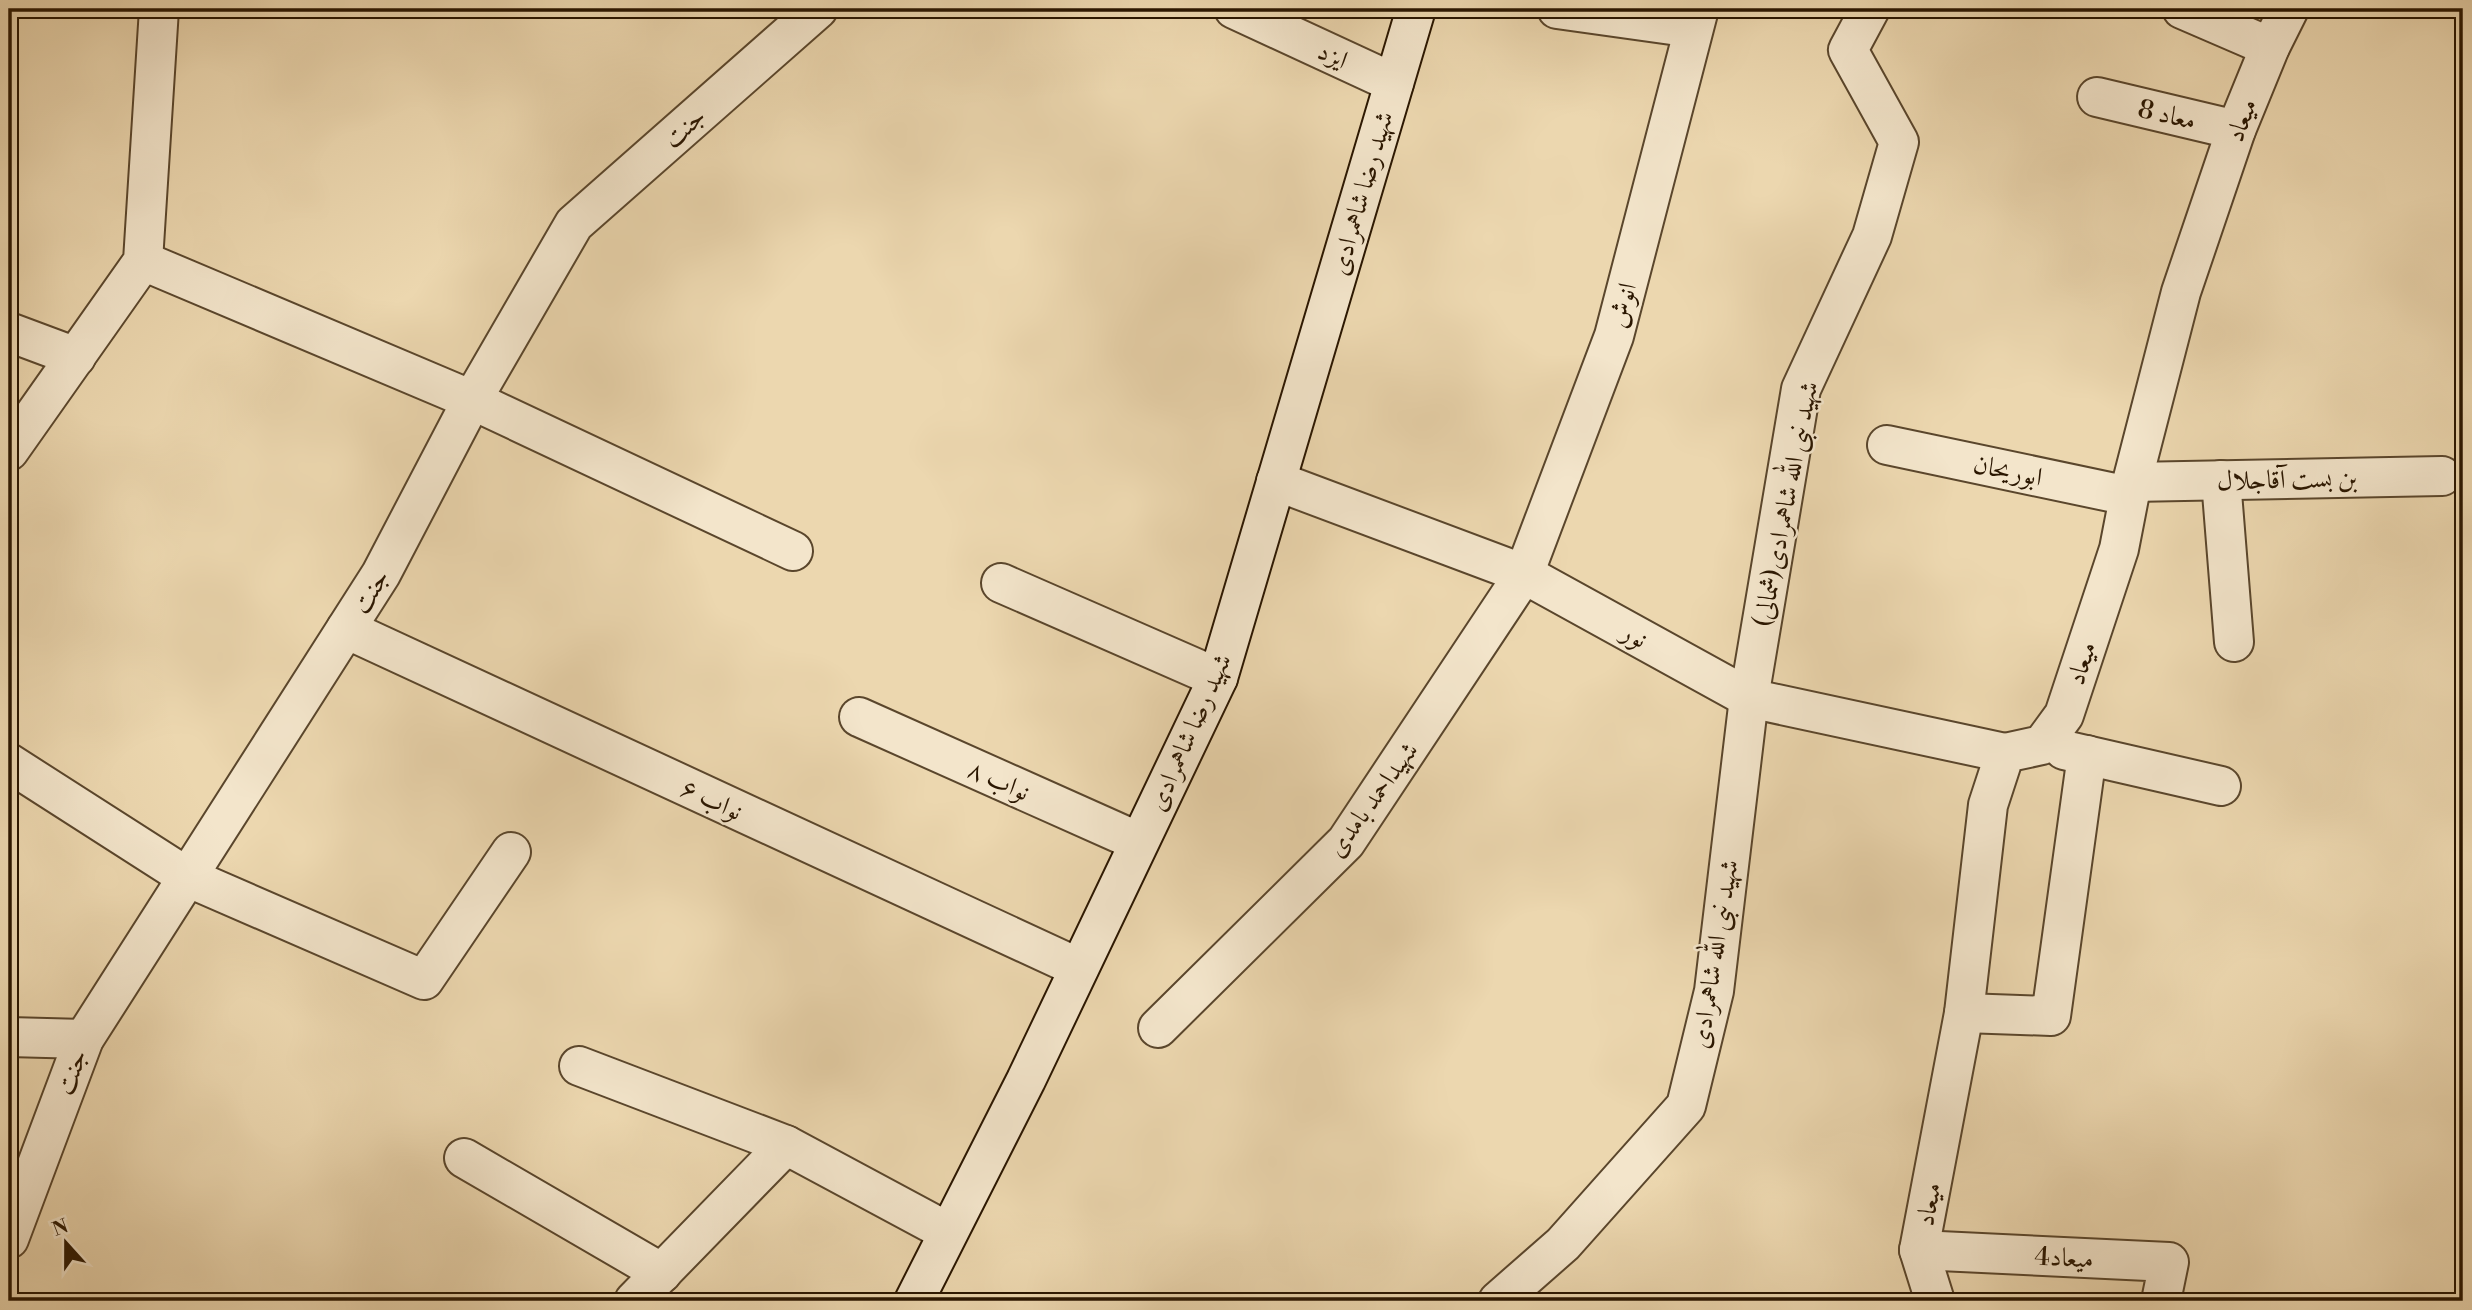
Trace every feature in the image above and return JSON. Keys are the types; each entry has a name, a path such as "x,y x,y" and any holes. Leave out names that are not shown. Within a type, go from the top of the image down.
{"street":[{"path":"9,451 143,261 159,9"},
{"name":"جنت","path":"9,1240 84,1039 381,575 472,400 574,224 818,9"},
{"name":"ایزد","path":"1234,9 1394,83"},
{"name":"شهید رضا شاهمرادی","path":"914,1301 1020,1091 1218,678 1416,9"},
{"path":"1557,9 1696,18"},
{"name":"شهید نبی الله شاهمرادی(شمالی)","path":"1749,698 1801,389 1872,236 1899,142 1848,50 1870,9"},
{"path":"2182,9 2270,47"},
{"name":"میعاد","path":"2042,745 2064,715 2119,549 2130,489 2181,292 2236,130 2270,47 2289,9"},
{"name":"انوش","path":"1524,574 1614,337 1696,18"},
{"name":"معاد 8","path":"2097,97 2236,130"},
{"path":"143,261 472,400 793,551"},
{"path":"9,331 76,357"},
{"name":"ابوریحان","path":"1887,445 2130,489"},
{"name":"بن بست آقاجلال","path":"2130,489 2221,480 2442,476"},
{"path":"2221,480 2234,642"},
{"name":"نور","path":"1276,481 1524,574 1749,698 2005,753"},
{"name":"شهیداحمد بامدی","path":"1158,1028 1346,842 1524,574"},
{"path":"1001,583 1218,678"},
{"name":"نواب ۶","path":"346,629 1079,968"},
{"name":"شهید نبی الله شاهمرادی","path":"1498,1301 1563,1244 1686,1106 1714,991 1749,698"},
{"name":"نواب ۸","path":"859,717 1139,842"},
{"path":"2005,753 2042,745 2221,786"},
{"name":"میعاد","path":"1934,1301 1919,1250 1964,1013 1988,804 2005,753"},
{"path":"1964,1013 2051,1016 2087,755"},
{"path":"9,763 187,877 424,980 511,852"},
{"path":"9,1037 84,1039"},
{"path":"579,1066 786,1145 948,1232"},
{"path":"634,1301 786,1145"},
{"path":"464,1158 662,1273"},
{"name":"میعاد4","path":"1919,1250 2169,1262 2161,1301"}]}
